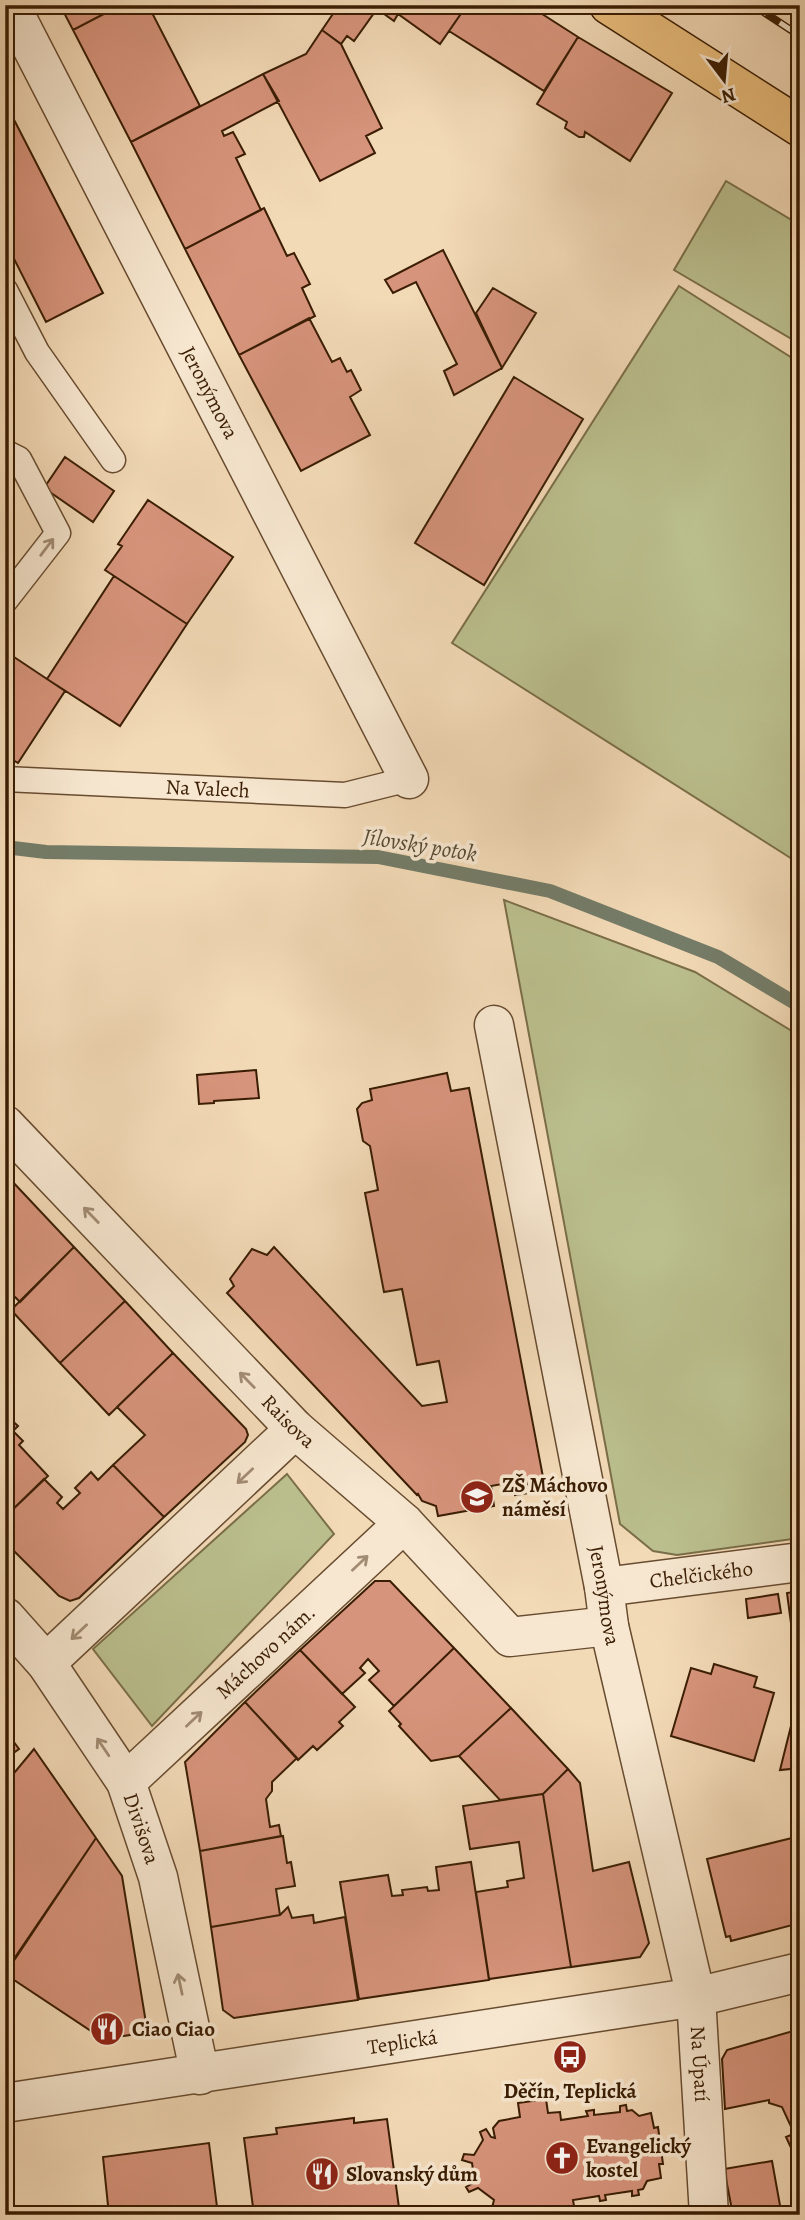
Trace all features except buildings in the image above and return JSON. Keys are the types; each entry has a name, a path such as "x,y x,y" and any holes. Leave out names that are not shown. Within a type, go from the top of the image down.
{"main road":[{"path":"609,5 800,127"}],"street":[{"name":"Jeronýmova","path":"11,21 409,779"},
{"name":"Jeronýmova","path":"494,1025 604,1587 608,1626 696,1997"},
{"name":"Raisova","path":"5,1125 295,1429 404,1523 510,1637 608,1626"},
{"path":"46,1664 295,1429"},
{"name":"Máchovo nám.","path":"126,1782 404,1523"},
{"name":"Chelčického","path":"604,1587 800,1562"},
{"name":"Divišova","path":"5,1617 46,1664 126,1782 158,1877 200,2075"},
{"name":"Teplická","path":"6,2101 200,2075 696,1997 800,1972"},
{"name":"Na Úpatí","path":"696,1997 709,2215"}],"lane":[{"path":"5,290 37,352 113,460"},
{"path":"5,452 19,459 58,533 5,601"},
{"name":"Na Valech","path":"5,779 345,795 409,779"}],"green space":[{"path":"726,181 800,225 800,344 674,270"},
{"path":"679,286 800,363 800,864 452,643"},
{"path":"504,900 695,972 800,1036 800,1538 677,1555 653,1551 620,1524"},
{"path":"287,1474 334,1534 152,1726 93,1649"}],"waterway":[{"name":"Jílovský potok","path":"5,847 46,852 378,857 550,891 718,957 800,1006"}],"railway":[{"path":"753,5 800,36"}],"place":[{"name":"ZŠ Máchovo náměsí","path":"477,1497"},
{"name":"Ciao Ciao","path":"107,2029"},
{"name":"Děčín, Teplická","path":"570,2057"},
{"name":"Evangelický kostel","path":"562,2158"},
{"name":"Slovanský dům","path":"322,2174"}]}
